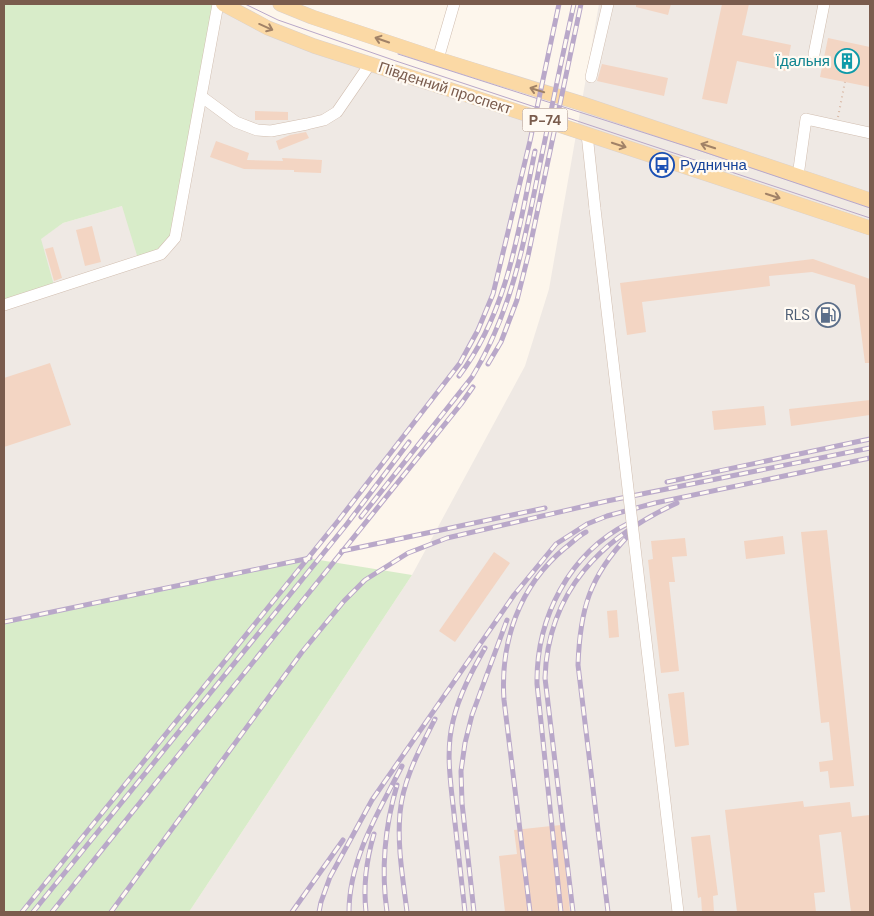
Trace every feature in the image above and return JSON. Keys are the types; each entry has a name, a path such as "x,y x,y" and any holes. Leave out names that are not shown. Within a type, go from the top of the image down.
{"main road":[{"name":"Південний проспект","path":"223,4 268,28 314,46 870,228"},
{"name":"Південний проспект","path":"280,4 312,17 438,59 583,104 870,200"}],"street":[{"path":"4,305 162,254 175,238 218,4"},
{"path":"438,59 454,4"},
{"path":"591,77 608,4"},
{"path":"814,54 824,4"},
{"path":"202,97 236,122 256,130 271,131 298,126 324,120 337,112 370,64"},
{"path":"798,176 806,119 870,133"},
{"path":"587,134 678,912"}],"path":[{"path":"836,126 845,82"}],"shaded area":[{"path":"218,4 247,18 535,117 506,246 493,294 478,330 460,363 307,558 4,622 4,305 40,239 63,223 122,206"},
{"path":"599,4 870,4 870,912 189,912 412,575 525,366 549,289"}],"green space":[{"path":"4,4 218,4 175,238 139,262 122,206 63,223 41,239 55,289 4,305"},
{"path":"307,558 412,575 189,912 4,912 4,622"}],"building":[{"path":"636,4 671,4 668,15 636,7"},
{"path":"722,4 749,4 742,35 791,45 786,71 737,61 727,104 702,99"},
{"name":"Їдальня","path":"828,38 870,47 870,87 820,77"},
{"path":"602,64 668,78 664,96 597,81"},
{"path":"255,111 288,112 288,120 255,120"},
{"path":"306,132 309,138 279,150 276,141 290,135"},
{"path":"216,141 249,153 247,160 283,161 282,158 322,160 321,173 294,172 294,170 244,169 210,157"},
{"path":"92,226 101,262 85,266 76,230"},
{"path":"53,247 62,278 54,281 45,249"},
{"path":"813,259 870,279 870,363 865,363 855,285 812,272 769,276 770,286 642,302 646,332 627,335 620,283"},
{"path":"50,363 71,425 4,447 4,378"},
{"path":"870,400 870,415 791,426 789,409"},
{"path":"764,406 766,425 714,430 712,411"},
{"path":"827,530 854,786 830,788 828,771 820,772 819,762 833,760 829,722 821,723 801,532"},
{"path":"783,536 785,554 746,559 744,541"},
{"path":"685,538 687,556 672,557 675,582 669,582 679,671 661,673 648,560 653,559 651,541"},
{"path":"494,552 510,563 455,642 439,631"},
{"path":"617,610 619,637 609,638 607,611"},
{"path":"684,692 689,745 675,747 668,694"},
{"path":"803,801 804,807 850,802 852,817 870,815 870,912 851,912 841,832 819,835 825,892 814,893 816,912 737,912 725,810"},
{"path":"561,825 570,912 505,912 499,856 517,854 514,830"},
{"path":"710,835 718,895 713,896 714,912 702,912 701,897 698,898 691,837"}],"tram line":[{"path":"245,4 278,20 396,61 870,218"},
{"path":"398,54 698,150 870,208"}],"railway":[{"path":"22,912 338,521 460,363 478,330 493,294 530,141 559,4"},
{"path":"361,517 472,377 497,327 507,301 529,220 574,4"},
{"path":"488,364 501,342 517,300 581,4"},
{"path":"459,376 476,351 500,297 517,239 535,151"},
{"path":"52,912 473,387"},
{"path":"667,482 870,439"},
{"path":"33,912 347,524 409,442"},
{"path":"111,912 302,652 344,601 365,580 408,553 447,538 607,501 870,448"},
{"path":"319,912 330,877 372,800 514,595 556,544 587,524 607,516 655,503 870,458"},
{"path":"573,912 545,678 548,647 556,619 568,594 584,571 603,551 625,533 677,503"},
{"path":"342,551 545,508"},
{"path":"561,912 537,684 538,659 550,612 560,590 573,570 589,552 608,536 629,523"},
{"path":"530,912 504,700 505,657 509,636 524,598 549,563 580,535 586,532"},
{"path":"608,912 578,665 579,645 584,611 589,595 604,566 628,536"},
{"path":"4,622 310,558"},
{"path":"474,912 462,803 461,771 472,715 507,620"},
{"path":"465,912 449,763 450,742 453,721 462,693 485,648"},
{"path":"407,912 400,850 400,813 408,776 435,719"},
{"path":"349,912 350,892 360,854 375,818 402,766"},
{"path":"387,912 384,880 385,848 397,785"},
{"path":"366,912 366,873 374,834"},
{"path":"292,912 343,840"}],"place":[{"name":"Їдальня","path":"847,61"},
{"name":"Руднична","path":"662,165"},
{"name":"RLS","path":"828,315"}]}
